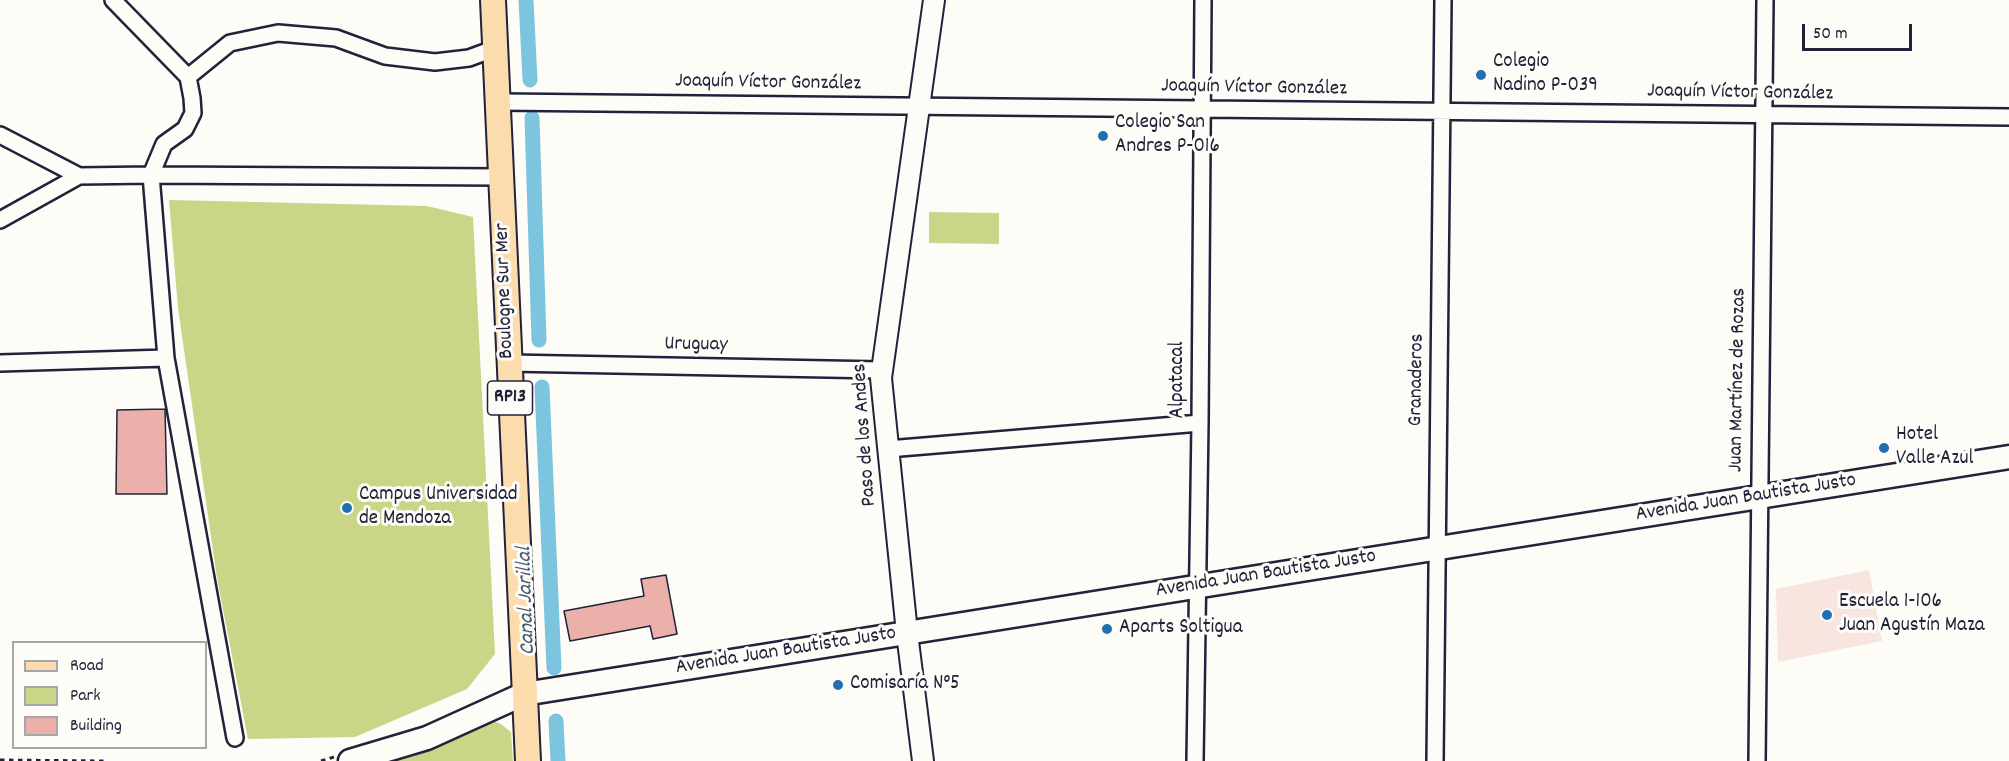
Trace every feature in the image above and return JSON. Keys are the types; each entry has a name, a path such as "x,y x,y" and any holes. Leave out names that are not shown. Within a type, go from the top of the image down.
{"main road":[{"name":"Boulogne Sur Mer","path":"493,0 528,761"},
{"name":"Avenida Juan Bautista Justo","path":"350,761 427,738 524,694 2009,457"}],"street":[{"path":"113,0 188,77 194,113 185,129 164,144 151,175 166,358 235,738"},
{"name":"Paso de los Andes","path":"923,761 907,633 881,370 934,0"},
{"name":"Alpatacal","path":"1195,761 1203,0"},
{"name":"Granaderos","path":"1434,761 1443,0"},
{"name":"Juan Martínez de Rozas","path":"1757,761 1765,0"},
{"path":"188,77 230,44 278,33 336,38 385,56 435,62 469,58 496,48"},
{"name":"Joaquín Víctor González","path":"498,102 2009,117"},
{"path":"0,135 79,177"},
{"path":"0,220 79,177 151,175 501,177"},
{"path":"0,363 166,358"},
{"name":"Uruguay","path":"509,363 881,370"},
{"path":"888,449 1200,423"}],"path":[{"path":"0,760 105,761"}],"shaded area":[{"name":"Escuela 1-106 Juan Agustín Maza","path":"1869,570 1882,641 1778,662 1776,589"}],"green space":[{"name":"Campus Universidad de Mendoza","path":"169,200 427,206 473,217 495,654 467,689 355,737 248,739 217,578 178,308"},
{"path":"929,212 999,213 999,244 929,243"},
{"path":"491,720 511,732 513,761 368,761"}],"building":[{"path":"165,409 167,494 116,494 117,410"},
{"path":"666,575 677,634 653,639 650,626 570,641 564,611 644,596 641,579"}],"waterway":[{"name":"Canal Jarillal","path":"526,0 530,80"},
{"name":"Canal Jarillal","path":"532,118 539,340"},
{"name":"Canal Jarillal","path":"542,387 554,668"},
{"name":"Canal Jarillal","path":"556,721 558,761"}],"place":[{"name":"Colegio Nadino P-039","path":"1481,75"},
{"name":"Colegio San Andres P-016","path":"1103,136"},
{"name":"Hotel Valle Azul","path":"1884,448"},
{"name":"Campus Universidad de Mendoza","path":"347,508"},
{"name":"Escuela 1-106 Juan Agustín Maza","path":"1827,615"},
{"name":"Aparts Soltigua","path":"1107,629"},
{"name":"Comisaría N°5","path":"838,685"}]}
